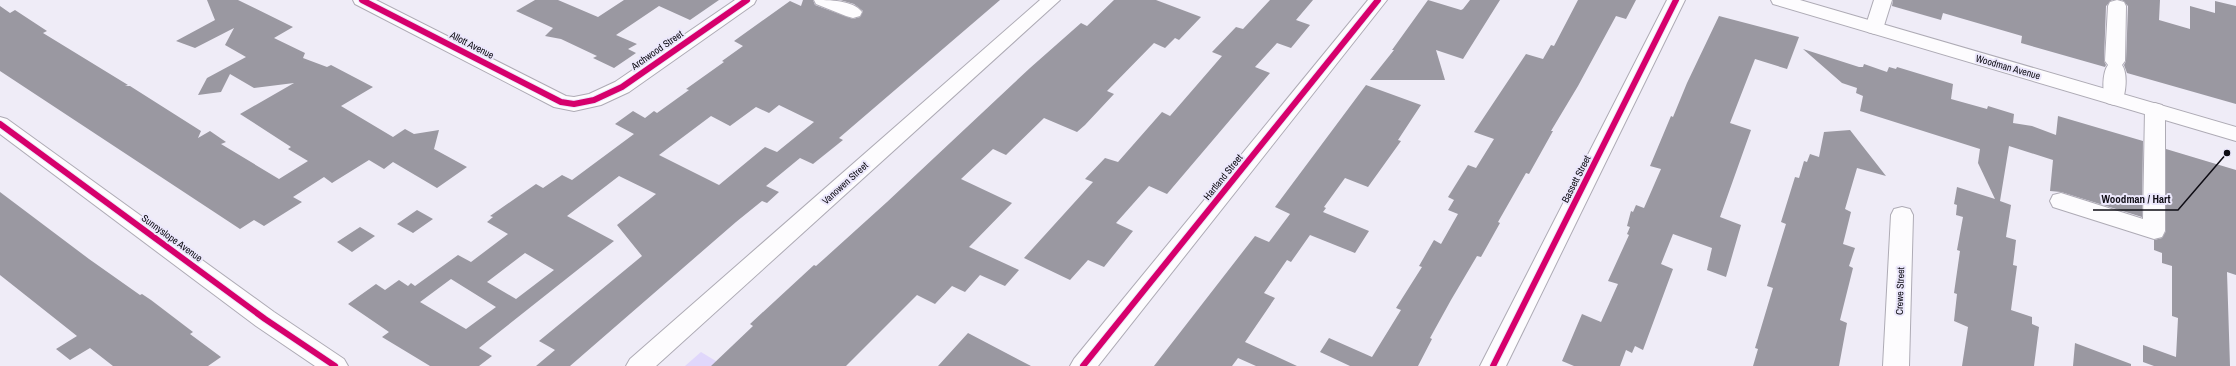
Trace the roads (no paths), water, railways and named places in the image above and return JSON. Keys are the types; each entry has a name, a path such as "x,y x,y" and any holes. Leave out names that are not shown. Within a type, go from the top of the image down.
{"street":[{"name":"Allott Avenue","path":"362,0 561,102 574,104"},
{"name":"Archwood Street","path":"574,104 594,100 622,86 747,0"},
{"path":"823,0 853,12"},
{"name":"Vanowen Street","path":"639,366 1051,0"},
{"name":"Hartland Street","path":"1083,366 1378,0"},
{"name":"Bassett Street","path":"1494,366 1676,0"},
{"name":"Woodman Avenue","path":"1780,0 2236,134"},
{"path":"1871,27 1875,0"},
{"path":"1871,27 1883,0"},
{"path":"2114,98 2117,6"},
{"path":"2061,201 2154,231 2155,110"},
{"name":"Sunnyslope Avenue","path":"0,124 266,319 335,366"},
{"name":"Crewe Street","path":"1896,366 1902,215"}],"place":[{"name":"Woodman / Hart","path":"2227,153"}]}
